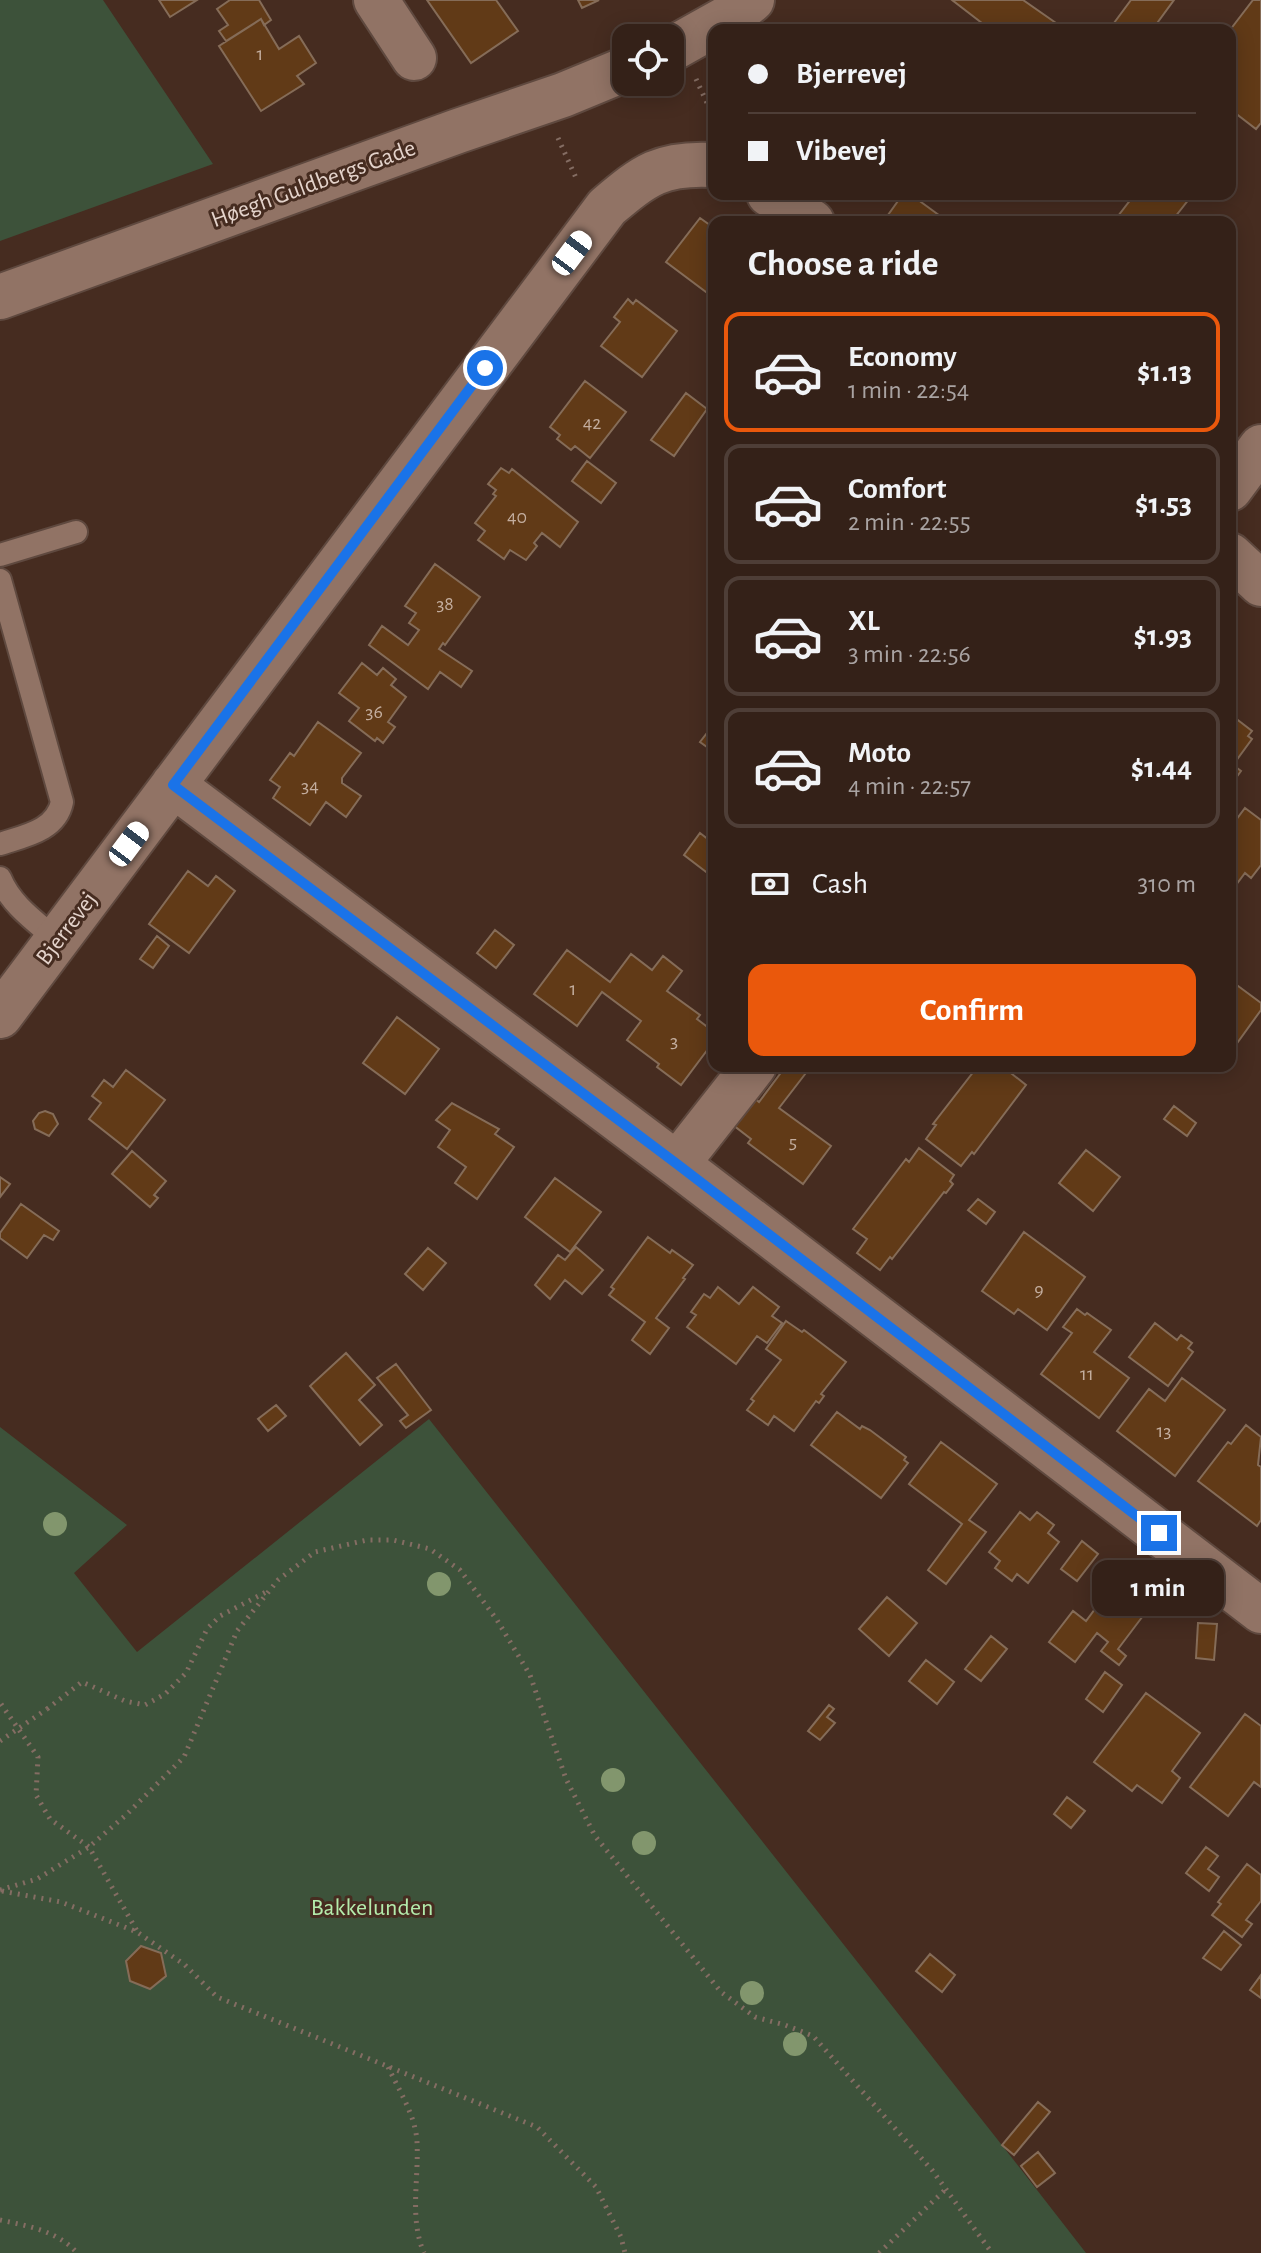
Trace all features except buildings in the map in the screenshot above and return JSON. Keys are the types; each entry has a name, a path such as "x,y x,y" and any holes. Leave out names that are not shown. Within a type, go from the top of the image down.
{"street":[{"path":"376,0 414,58"},
{"path":"717,24 752,0"},
{"path":"684,43 708,29"},
{"name":"Høegh Guldbergs Gade","path":"0,297 612,74"},
{"name":"Bjerrevej","path":"0,1016 607,207 644,176 687,163 708,165"},
{"path":"778,200 803,216"},
{"path":"1236,481 1261,447"},
{"path":"1236,561 1261,584"},
{"path":"173,785 677,1164 1261,1611"},
{"path":"677,1164 749,1072"}],"lane":[{"path":"0,555 76,532"},
{"path":"0,580 62,802 61,811 46,827 0,844"},
{"path":"0,878 18,907 57,940"}],"path":[{"path":"541,102 579,185 607,207"},
{"path":"0,1890 37,1879 89,1847 184,1757 237,1631 278,1580 315,1552 367,1540 393,1540 430,1549 460,1570 497,1620 530,1675 566,1779 595,1836 721,1992 755,2017 813,2036 932,2170 992,2253"},
{"path":"0,1741 82,1682 125,1701 145,1705 165,1694 186,1673 207,1629 220,1616 270,1590"},
{"path":"1,1704 38,1757 36,1795 50,1819 89,1847 137,1932"},
{"path":"0,1890 61,1902 137,1932 185,1965 217,1997 537,2127 596,2187 621,2237 625,2253"},
{"path":"388,2066 407,2107 417,2139 416,2234 424,2253"},
{"path":"879,2253 946,2189"},
{"path":"0,2220 30,2226 66,2241 77,2253"}],"green space":[{"path":"0,0 103,0 213,164 0,241"},
{"name":"Bakkelunden","path":"429,1419 1086,2253 0,2253 0,1427 127,1525 74,1573 137,1652"}],"route":[{"path":"485,368 173,785 677,1164 1159,1533"}]}
